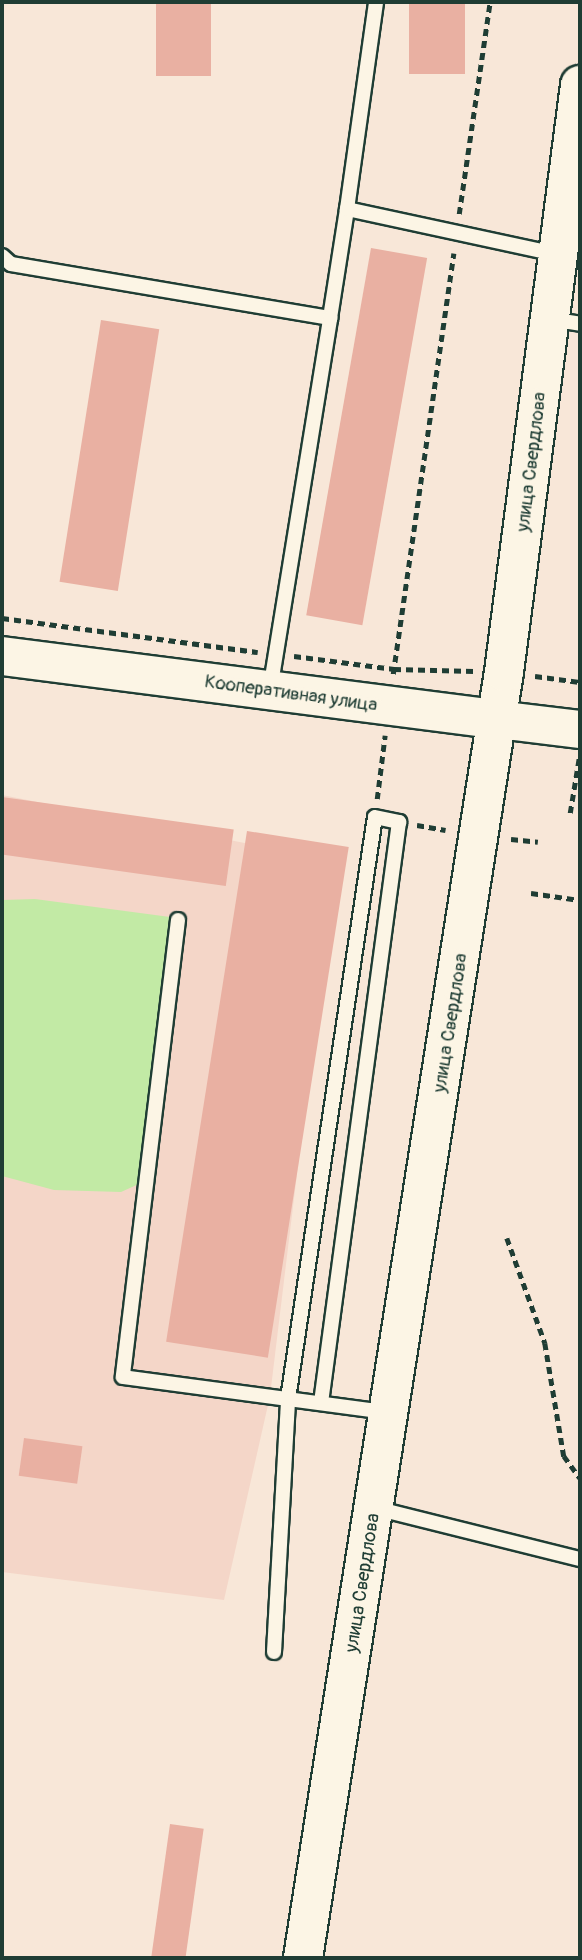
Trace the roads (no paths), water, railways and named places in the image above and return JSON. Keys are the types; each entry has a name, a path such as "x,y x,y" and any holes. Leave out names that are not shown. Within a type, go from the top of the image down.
{"main road":[{"name":"улица Свердлова","path":"303,1958 497,719 564,322 556,254 580,85"},
{"name":"Кооперативная улица","path":"2,656 497,719"}],"street":[{"name":"Кооперативная улица","path":"497,719 580,729"}],"lane":[{"path":"270,692 331,318 376,2"},
{"path":"347,209 457,230 556,254"},
{"path":"2,256 11,264 331,318"},
{"path":"274,1652 288,1399 375,817 399,822 321,1404"},
{"path":"178,920 123,1377 390,1413"},
{"path":"375,1507 580,1559"}]}
